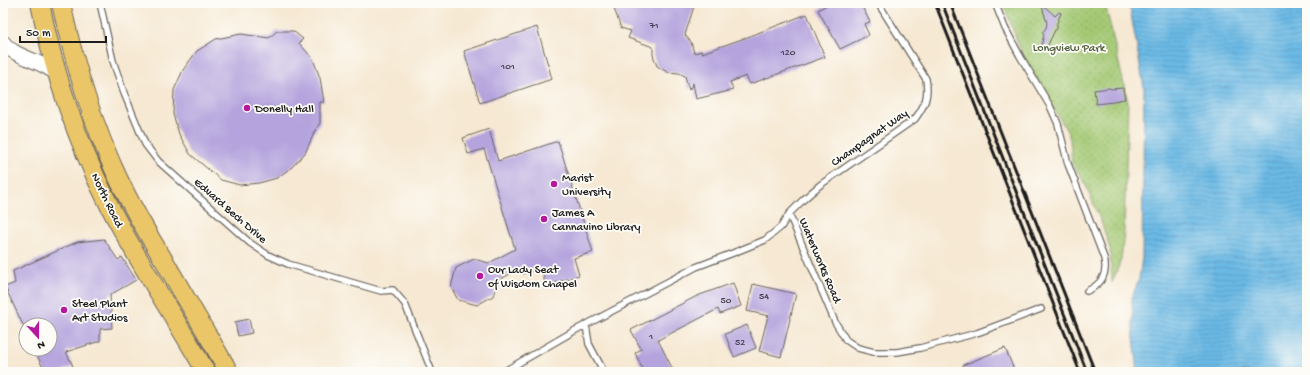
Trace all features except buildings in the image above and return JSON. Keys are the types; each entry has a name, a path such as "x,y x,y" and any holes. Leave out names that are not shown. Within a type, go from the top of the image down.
{"highway":[{"name":"North Road","path":"40,3 58,75 78,135 94,172 112,210 132,246 206,372"},
{"name":"North Road","path":"61,3 81,82 102,141 128,197 229,372"}],"street":[{"path":"3,42 12,50 47,66 58,75"}],"lane":[{"name":"Edvard Bech Drive","path":"100,3 113,61 124,93 144,144 158,161 250,243 268,255 288,264 381,291 393,290 405,304 432,372"},
{"name":"Champagnat Way","path":"789,214 820,185 915,119 924,107 928,91 926,79 878,3"},
{"path":"994,3 1005,28 1050,106 1058,124 1068,164 1104,258 1106,267 1104,275 1096,286 1087,291"},
{"name":"Waterworks Road","path":"789,214 835,322 846,340 858,348 874,352 897,352 920,348 977,333 1041,309"},
{"name":"Waterworks Road","path":"503,372 586,325 696,267 734,254 765,240 781,227 789,214"},
{"path":"586,325 589,344 604,372"}],"green space":[{"name":"Longview Park","path":"1003,3 1105,3 1128,102 1124,231 1121,260 1112,283 1110,249 1102,224 1083,179 1072,165 1070,139 1067,131 1023,57"}],"water":[{"path":"1129,3 1307,3 1307,372 1138,372 1133,329 1132,297 1139,279 1142,257 1144,88"}],"railway":[{"path":"935,3 1080,372"},
{"path":"942,3 1087,372"},
{"path":"950,3 1095,372"}],"place":[{"name":"Donelly Hall","path":"247,108"},
{"name":"Marist University","path":"554,184"},
{"name":"James A Cannavino Library","path":"544,219"},
{"name":"Our Lady Seat of Wisdom Chapel","path":"480,276"},
{"name":"Steel Plant Art Studios","path":"64,310"}]}
